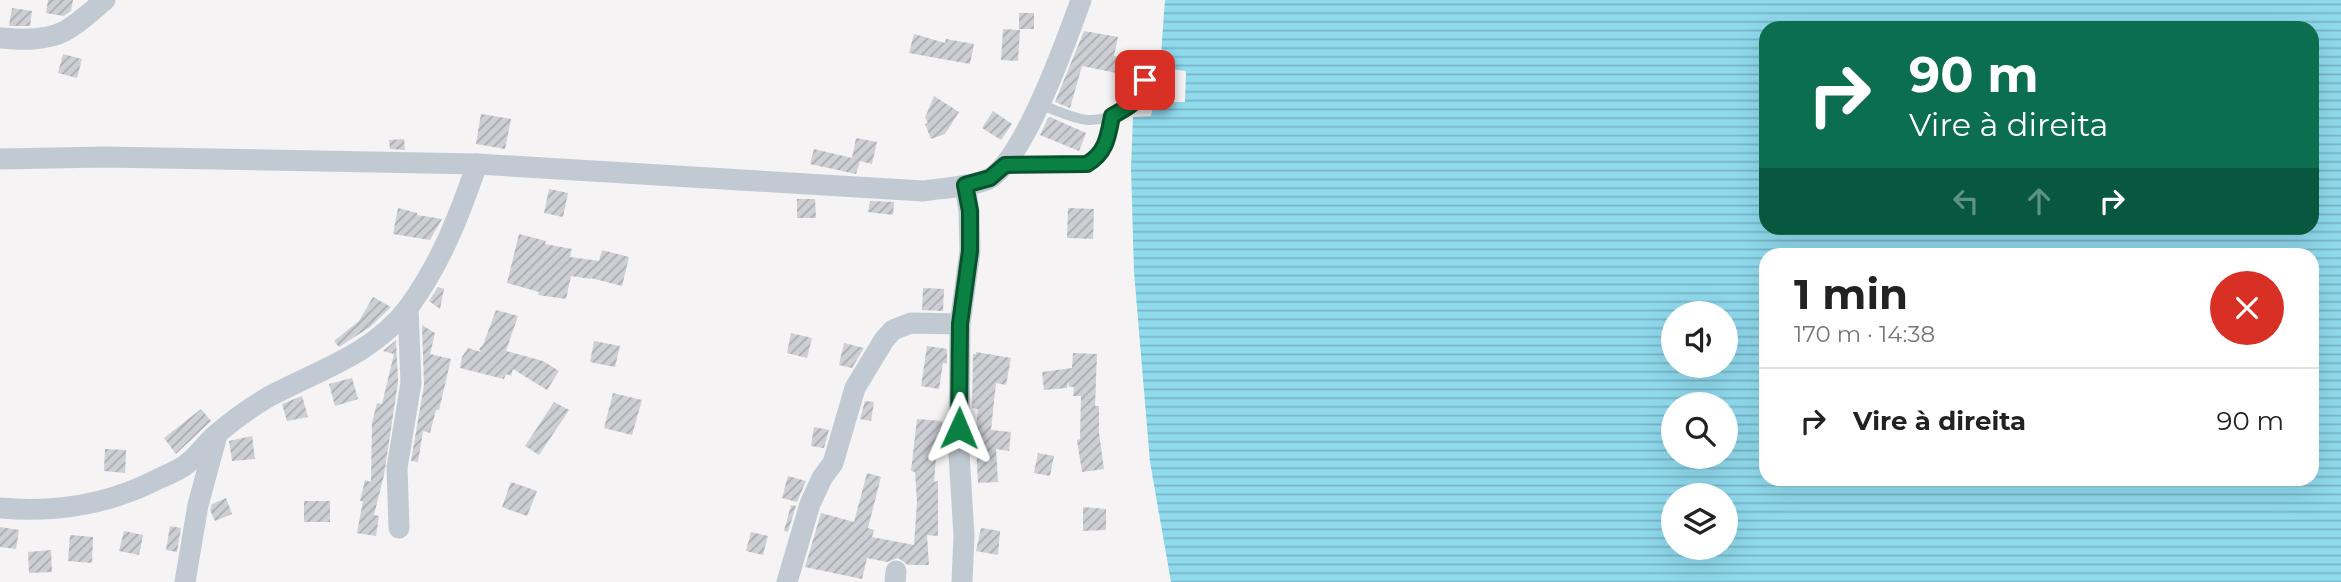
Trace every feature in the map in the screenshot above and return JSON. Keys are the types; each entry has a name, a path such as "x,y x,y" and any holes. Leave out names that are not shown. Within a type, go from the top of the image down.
{"street":[{"path":"0,38 23,40 48,37 66,30 105,0"},
{"path":"0,159 104,157 477,164 923,191 965,185 990,178 1016,151 1039,104 1081,0"},
{"path":"0,508 18,510 79,507 137,490 186,465 218,433 269,397 335,366 377,340 408,308 459,216 477,164"},
{"path":"962,582 964,536 958,454 960,324 970,251 970,211 965,185"},
{"path":"399,528 397,468 411,383 408,308"},
{"path":"787,582 810,504 832,463 855,388 884,340 894,330 911,323 960,324"},
{"path":"185,582 198,505 218,433"}],"lane":[{"path":"1039,104 1082,120 1096,121 1112,116 1136,102 1145,80 1167,82"},
{"path":"1005,165 1087,164 1097,159 1106,146 1112,116"}],"water":[{"path":"1165,0 2341,0 2341,582 1171,582 1150,462 1134,272 1131,167 1133,117 1151,116 1154,102 1185,102 1186,71 1160,68"}],"building":[{"path":"48,0 73,0 71,11 64,16 46,13"},
{"path":"12,8 32,11 30,26 9,26"},
{"path":"1019,13 1034,13 1034,29 1019,29"},
{"path":"1003,29 1020,30 1018,61 1001,60"},
{"path":"1084,31 1118,37 1114,56 1134,58 1132,76 1082,66 1070,108 1055,102"},
{"path":"914,34 945,43 946,39 974,44 970,64 909,53"},
{"path":"63,54 82,59 77,78 58,73"},
{"path":"934,96 959,112 945,134 931,139 925,118"},
{"path":"993,111 1012,124 1001,140 982,128"},
{"path":"481,114 511,119 505,149 476,144"},
{"path":"1050,117 1086,133 1079,151 1040,135"},
{"path":"856,138 877,142 872,164 860,161 856,174 810,164 814,149 852,158"},
{"path":"404,139 405,150 390,149 389,140"},
{"path":"549,189 568,193 563,217 544,213"},
{"path":"797,199 815,199 816,218 797,218"},
{"path":"870,201 894,202 893,215 868,212"},
{"path":"398,208 417,215 442,219 430,240 393,234"},
{"path":"1068,208 1094,209 1093,239 1067,238"},
{"path":"519,234 546,241 545,244 572,249 570,257 599,261 602,250 629,257 622,286 571,276 566,299 538,295 539,292 507,283"},
{"path":"438,287 444,289 440,309 429,301"},
{"path":"923,288 944,289 943,311 922,310"},
{"path":"373,297 391,307 370,327 339,347 334,341 359,321"},
{"path":"496,310 518,316 506,351 543,361 559,371 547,390 513,369 511,376 506,374 504,379 460,368 462,357 468,348 481,352 479,349"},
{"path":"422,325 435,333 430,354 451,359 439,410 436,410 430,433 423,431 418,462 411,461 424,385"},
{"path":"791,333 812,338 807,358 787,353"},
{"path":"396,340 398,382 384,475 374,515 379,516 376,536 357,533 363,501 360,501 365,480 371,482 372,423 377,403 382,404 394,354 383,351"},
{"path":"594,341 620,346 615,367 590,362"},
{"path":"844,343 864,348 852,368 839,365"},
{"path":"927,346 947,349 947,364 943,363 939,389 921,386"},
{"path":"976,352 1011,358 1006,385 996,383 991,430 1011,432 1009,451 996,449 998,482 978,483 974,447 978,409 972,408 973,354"},
{"path":"1073,353 1097,354 1095,406 1099,406 1099,433 1104,469 1082,472 1077,440 1080,439 1081,396 1073,396 1074,387 1069,387 1068,381 1067,388 1044,390 1042,372 1072,368"},
{"path":"352,378 358,399 335,406 329,384"},
{"path":"613,393 642,400 632,435 604,428"},
{"path":"302,396 308,417 287,421 282,404"},
{"path":"865,401 874,402 871,421 860,419"},
{"path":"554,402 569,410 539,455 525,446"},
{"path":"201,409 211,421 176,454 164,438"},
{"path":"917,419 942,421 934,482 938,481 938,536 927,535 929,565 908,565 898,558 887,562 867,558 862,579 805,567 821,513 854,522 867,473 881,477 868,528 874,530 872,537 914,545 917,502 915,472 911,471"},
{"path":"814,427 829,430 824,448 811,446"},
{"path":"252,436 255,459 232,461 229,441"},
{"path":"105,449 126,450 125,473 104,471"},
{"path":"1038,453 1054,456 1050,476 1034,473"},
{"path":"788,476 806,481 797,502 782,498"},
{"path":"511,482 537,491 527,516 502,507"},
{"path":"226,498 232,514 215,521 210,510 212,504"},
{"path":"304,501 330,501 330,522 304,522"},
{"path":"791,505 796,506 788,532 784,531"},
{"path":"1083,507 1106,509 1106,530 1083,531"},
{"path":"170,526 181,528 177,552 166,550"},
{"path":"0,527 19,530 16,549 0,547"},
{"path":"981,528 1000,531 998,555 976,551"},
{"path":"124,531 143,535 139,555 119,551"},
{"path":"751,532 768,536 763,555 746,551"},
{"path":"70,535 93,537 92,563 68,561"},
{"path":"51,550 52,572 29,573 28,552"}],"route":[{"path":"959,428 960,324 970,251 970,211 965,185 990,178 1005,165 1087,164 1097,159 1106,146 1112,116 1136,102 1145,80"}]}
